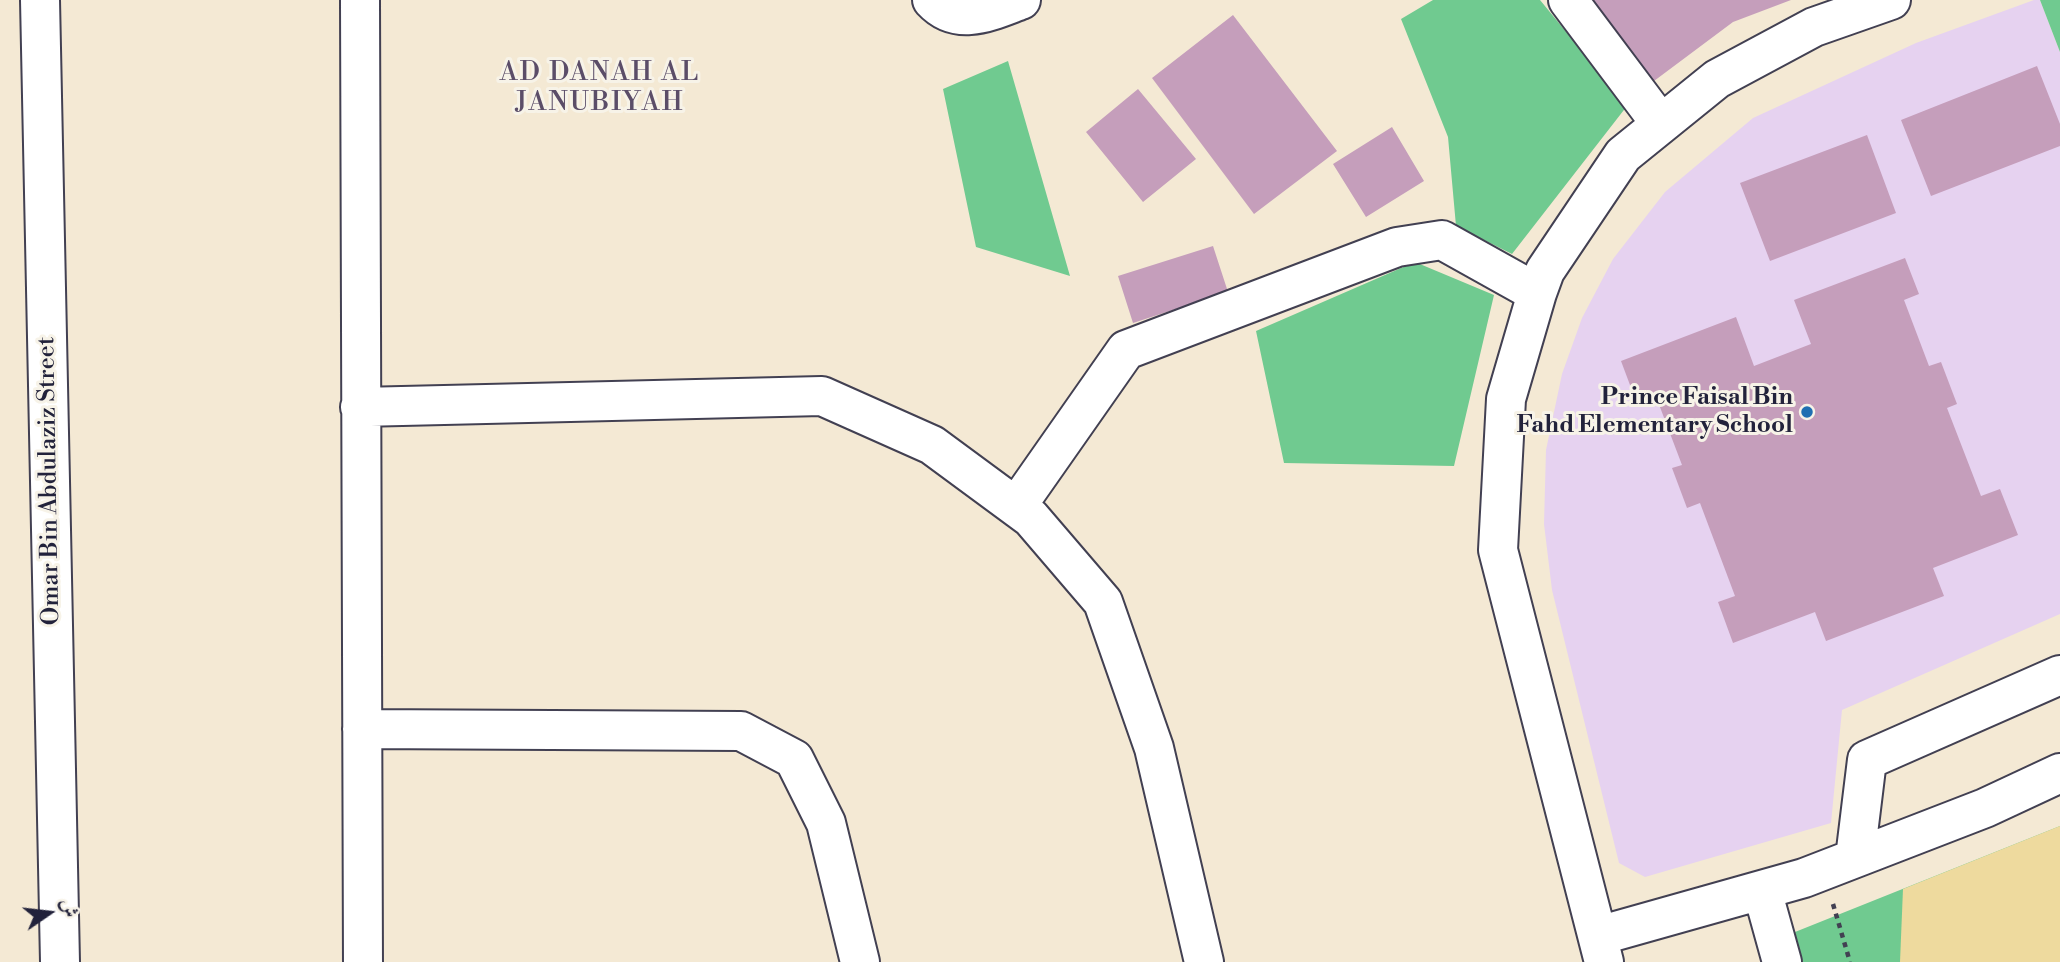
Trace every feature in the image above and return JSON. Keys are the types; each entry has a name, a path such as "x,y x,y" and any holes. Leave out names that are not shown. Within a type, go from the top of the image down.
{"street":[{"name":"Omar Bin Abdulaziz Street","path":"40,0 60,962"},
{"path":"360,0 363,962"},
{"path":"932,0 952,15 978,16 1021,0"},
{"path":"1568,0 1661,124"},
{"path":"1891,0 1814,27 1717,79 1623,155 1545,271 1537,293 1506,399 1498,550 1601,949 1762,890 1804,878 1985,807 2060,773"},
{"path":"1016,507 1126,350 1397,247 1424,241 1442,240 1537,293"},
{"path":"360,407 822,396 932,445 1031,518 1103,602 1154,748 1204,962"},
{"path":"1855,858 1867,760 2060,675"},
{"path":"362,729 741,731 794,759 826,823 860,962"},
{"path":"1762,890 1782,962"}],"path":[{"path":"1833,904 1842,924 1850,962"}],"shaded area":[{"name":"Prince Faisal Bin Fahd Elementary School","path":"2040,0 2060,52 2060,614 1842,710 1831,823 1645,877 1619,863 1552,590 1544,524 1546,450 1562,374 1582,318 1613,259 1665,192 1753,118 1916,43"}],"green space":[{"path":"1433,0 1540,0 1627,106 1512,254 1456,226 1448,137 1401,19"},
{"path":"2040,0 2060,0 2060,52"},
{"path":"1008,61 1070,276 976,247 943,89"},
{"path":"1415,262 1494,295 1454,466 1284,463 1256,331"},
{"path":"2060,826 2060,962 1802,962 1795,932"}],"sand":[{"path":"2060,826 2060,962 1900,962 1903,889"}],"building":[{"path":"1585,0 1791,0 1733,22 1654,81"},
{"path":"1233,15 1337,151 1254,214 1152,78"},
{"path":"2037,66 2060,124 2060,146 1931,196 1901,120"},
{"path":"1138,89 1196,159 1143,202 1086,132"},
{"path":"1392,127 1424,181 1366,217 1333,164"},
{"path":"1867,135 1896,213 1770,261 1740,183"},
{"path":"1213,246 1228,292 1133,323 1118,276"},
{"path":"1905,258 1919,294 1904,300 1929,366 1941,362 1957,404 1947,408 1981,496 2000,489 2018,535 1933,568 1944,596 1826,641 1815,612 1733,643 1718,602 1735,596 1700,503 1687,508 1672,468 1682,465 1655,394 1636,401 1621,361 1736,317 1754,366 1811,344 1794,300"}],"place":[{"name":"Prince Faisal Bin Fahd Elementary School","path":"1807,412"}],"district":[{"name":"AD DANAH AL JANUBIYAH","path":"600,88"}]}
